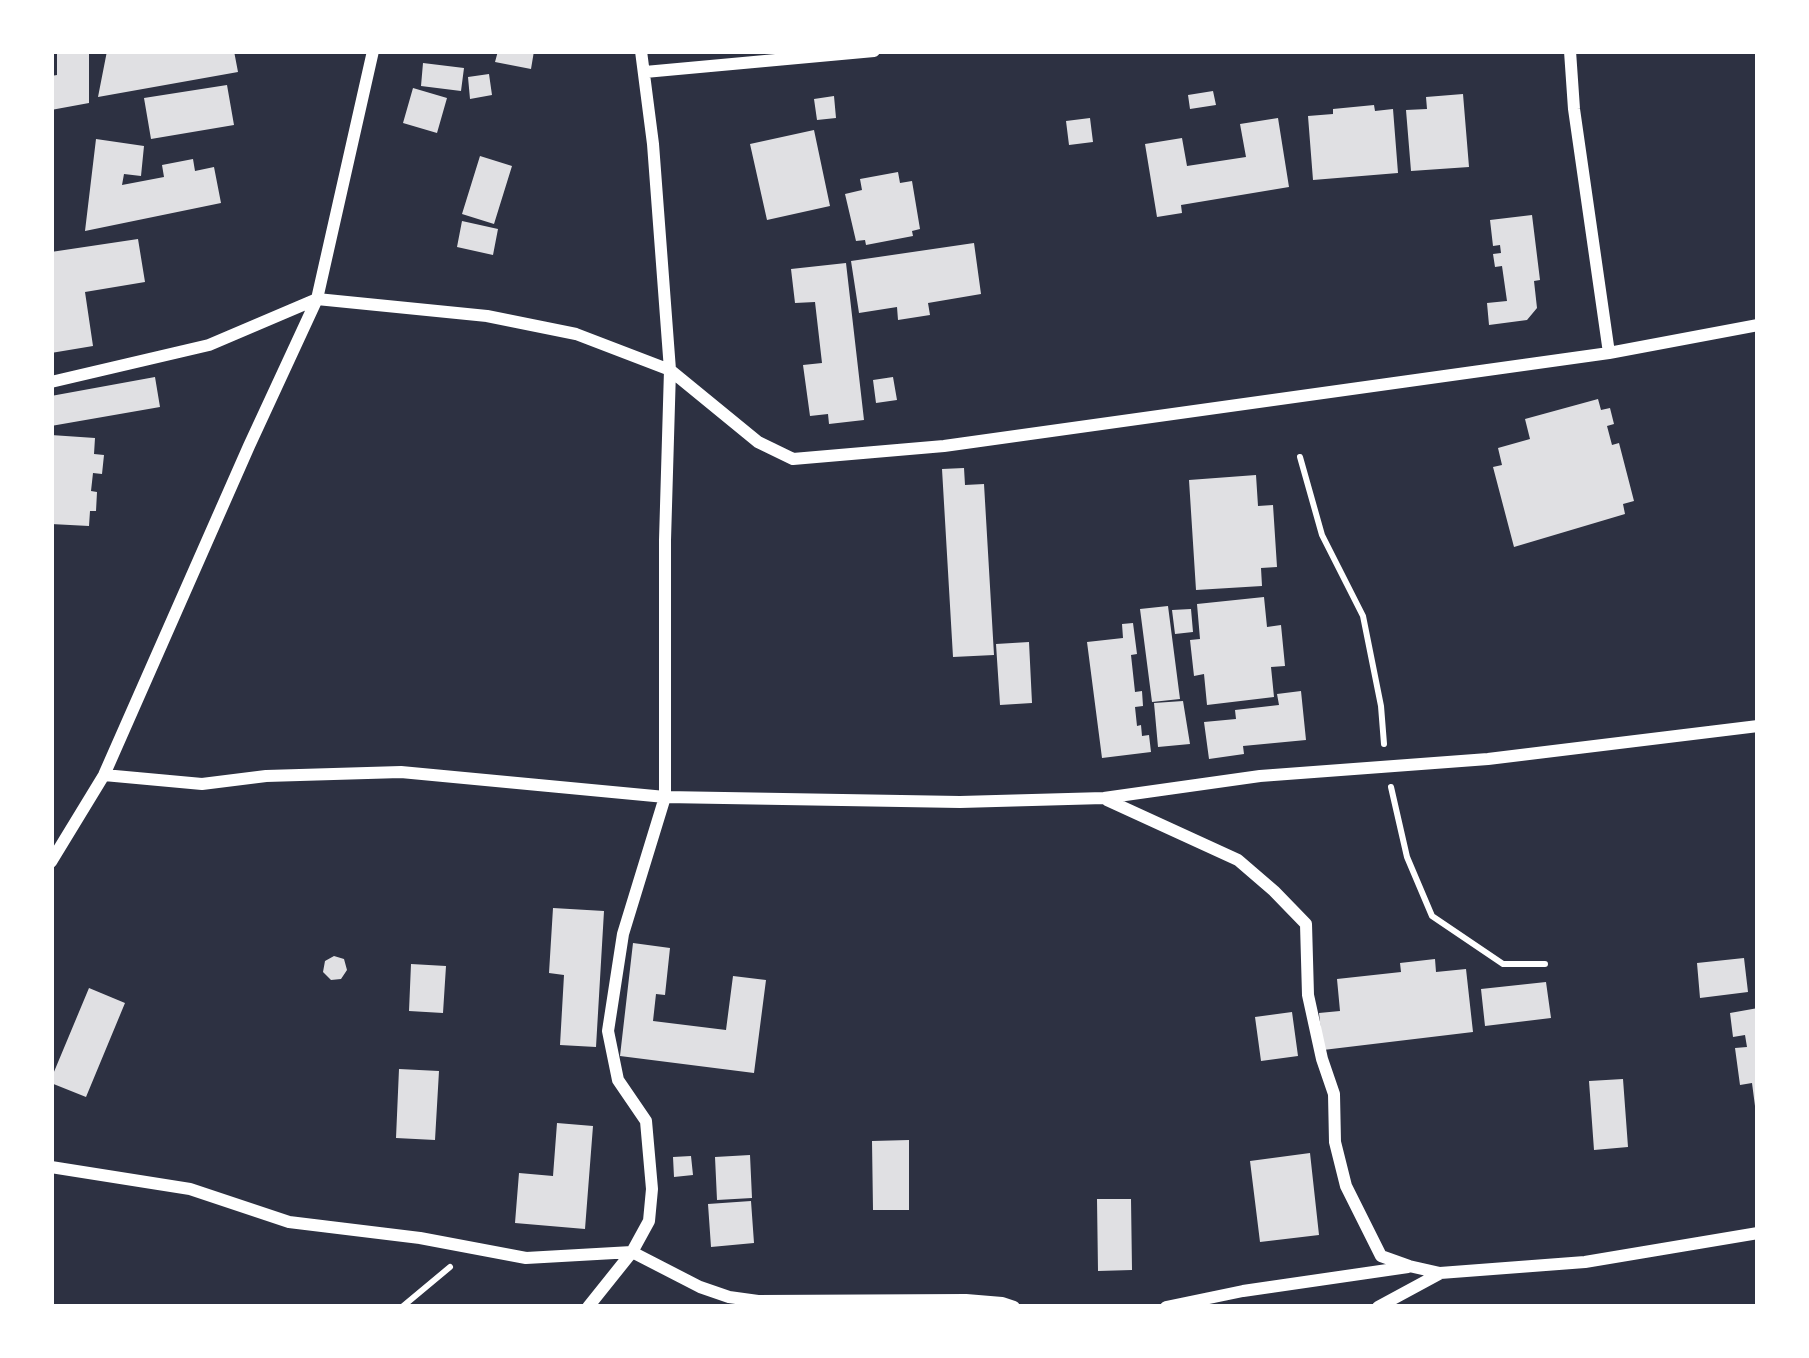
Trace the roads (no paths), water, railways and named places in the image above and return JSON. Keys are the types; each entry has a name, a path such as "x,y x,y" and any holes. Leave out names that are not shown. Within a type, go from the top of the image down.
{"street":[{"path":"51,862 104,775 316,299 373,51"},
{"path":"588,1307 650,1221 652,1189 646,1121 618,1080 608,1031 623,934 665,797 664,540 670,370 641,51"},
{"path":"645,72 874,51"},
{"path":"1570,51 1609,353"},
{"path":"51,382 209,345 316,299 487,316 577,334 670,370 758,442 793,459 944,446 1609,353 1758,325"},
{"path":"104,775 202,784 266,776 401,772 665,797 960,802 1104,798 1260,776 1488,759 1758,726"},
{"path":"1104,798 1238,860 1306,924 1308,994 1334,1094 1335,1142 1346,1186 1381,1256 1440,1273 1585,1262 1758,1233"},
{"path":"51,1167 190,1189 289,1222 420,1238 526,1258 632,1252 729,1298 966,1300 1014,1307"},
{"path":"1166,1307 1409,1267"},
{"path":"1378,1307 1440,1273"}]}
